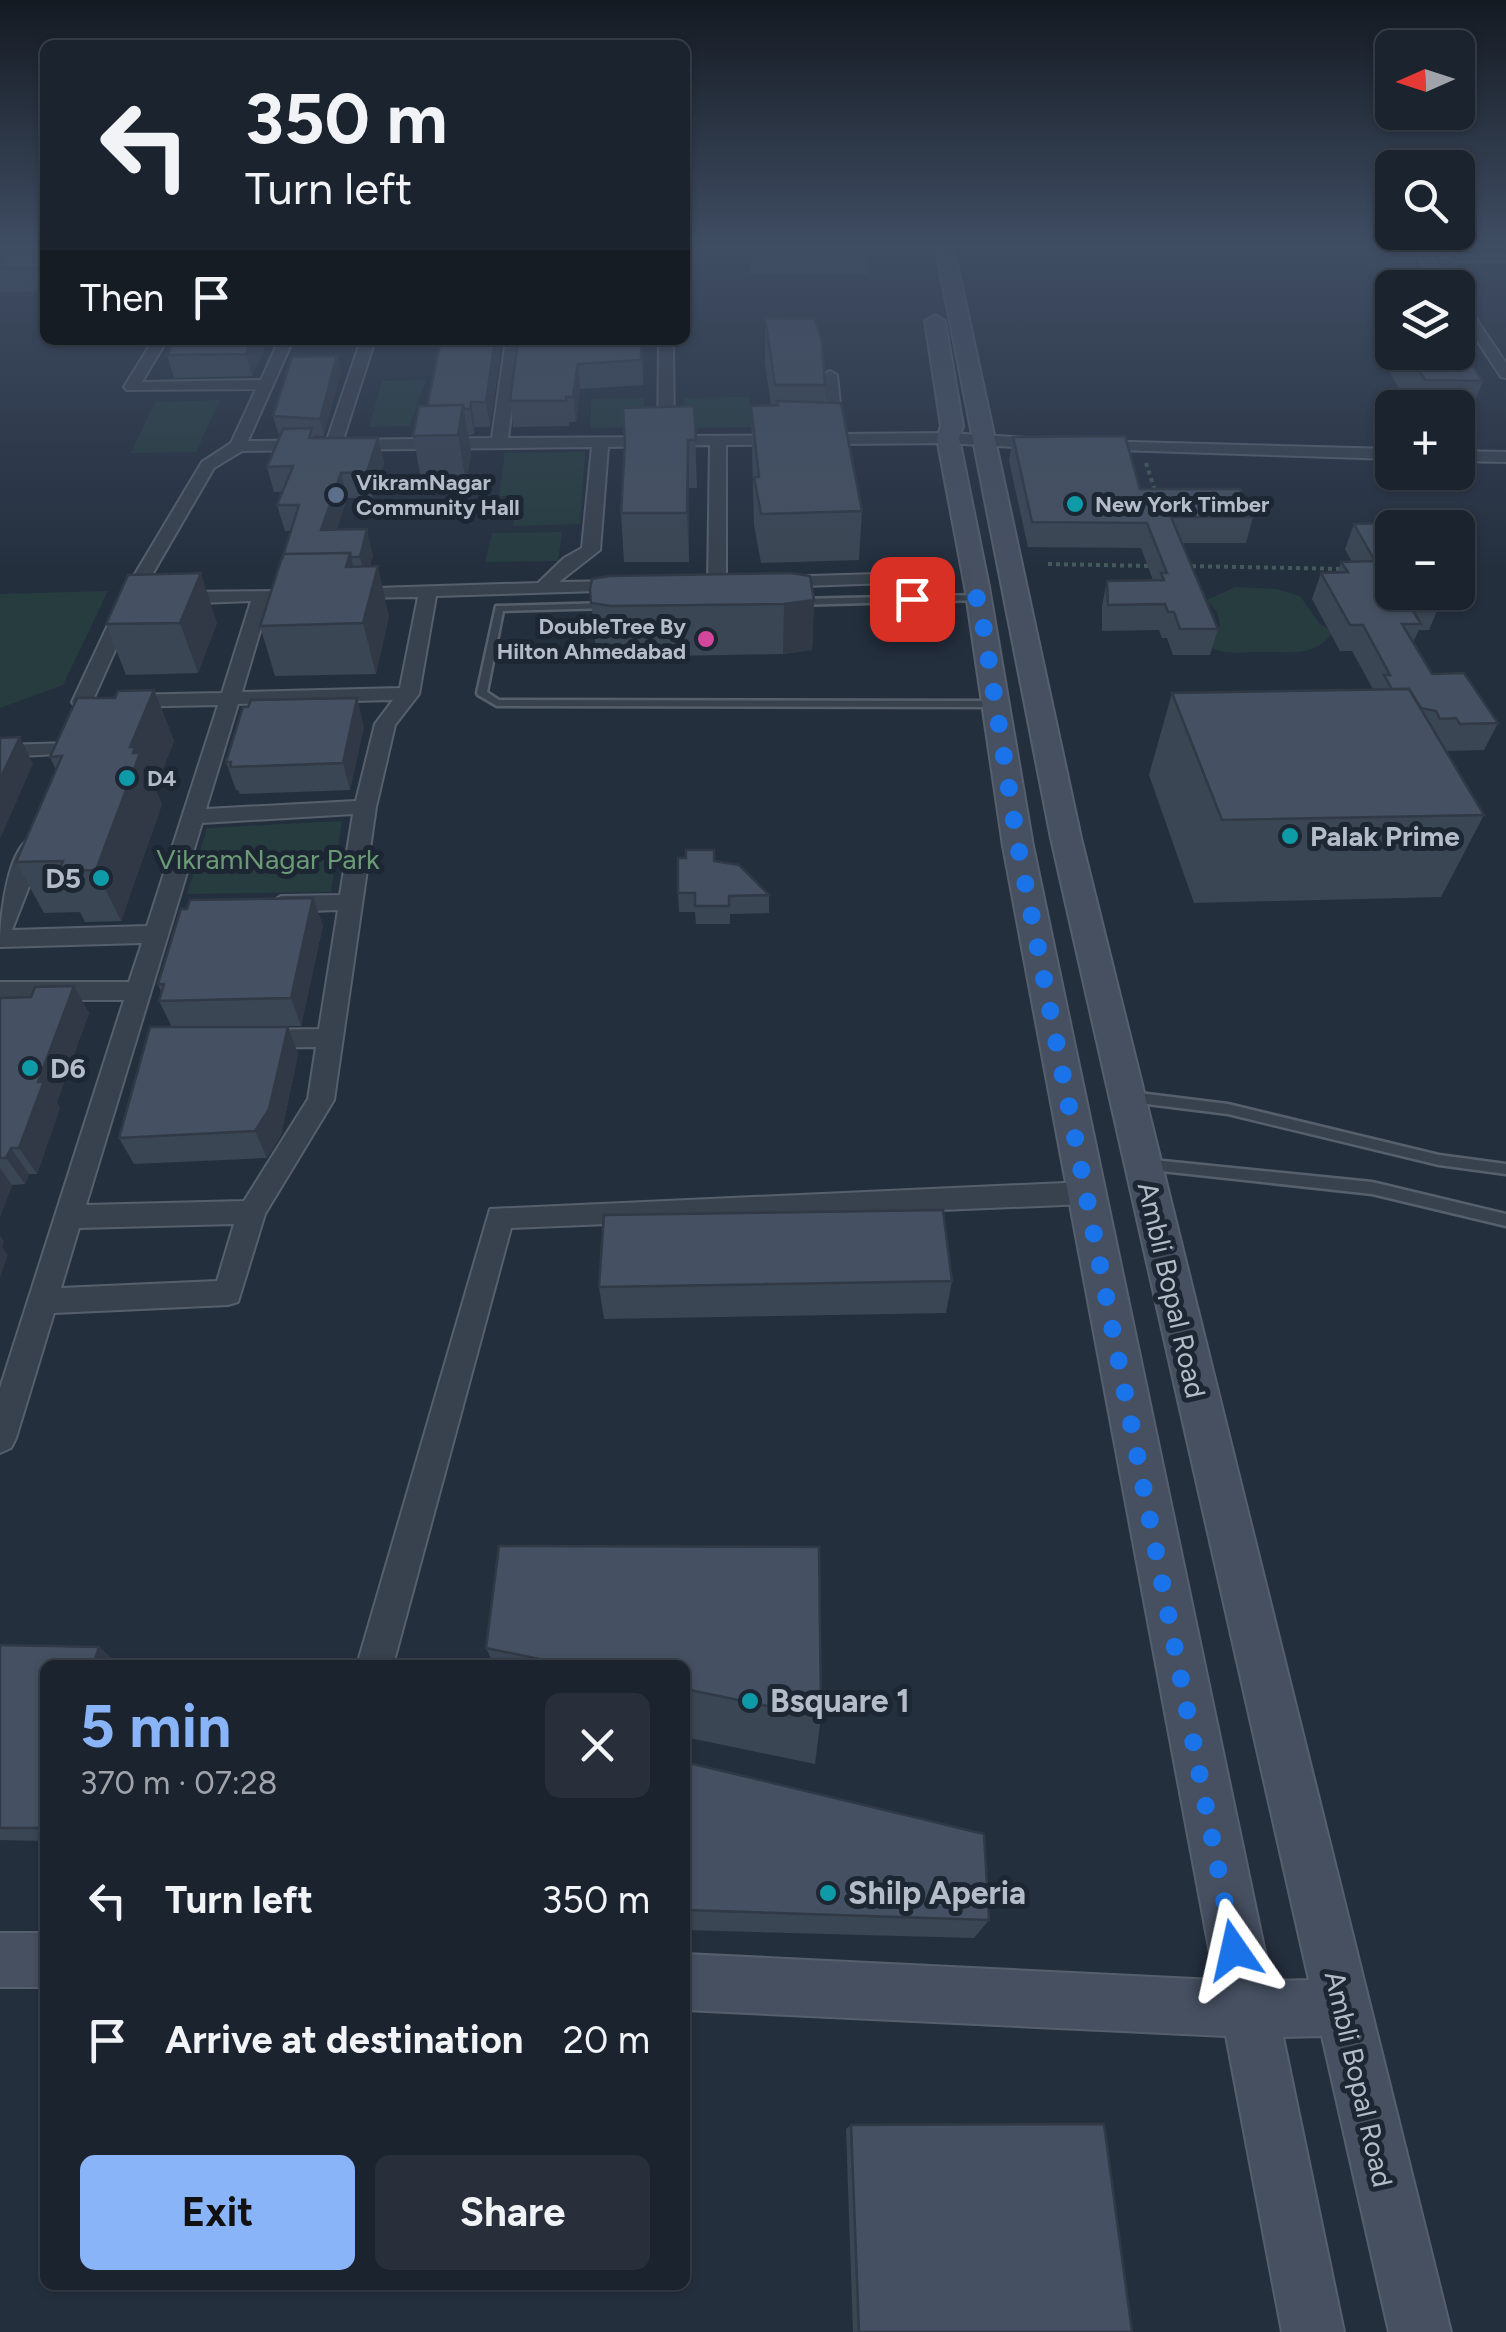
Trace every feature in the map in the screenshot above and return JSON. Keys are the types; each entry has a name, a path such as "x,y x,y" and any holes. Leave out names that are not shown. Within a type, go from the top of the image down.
{"street":[{"path":"152,354 132,387 267,384"},
{"path":"75,734 129,599 208,466 238,446 280,354"},
{"path":"334,444 363,354"},
{"path":"500,442 512,354"},
{"path":"666,354 666,441"},
{"name":"Ambli Bopal Road","path":"940,354 952,426 966,440 1066,838 1420,2332"},
{"name":"Ambli Bopal Road","path":"956,354 979,598 1018,846 1246,2010 1313,2332"},
{"path":"830,375 836,439"},
{"path":"238,446 836,439 1375,453"},
{"path":"718,440 727,583 913,578"},
{"path":"543,588 570,562 591,550 600,442"},
{"path":"1475,456 1506,457"},
{"path":"336,594 640,586"},
{"path":"42,1301 228,1293 252,1212 321,1100 365,807 385,724 409,694 428,591"},
{"path":"129,599 299,594"},
{"path":"0,1438 68,1217 132,1042 139,990 156,934 174,907 192,818 262,596"},
{"path":"0,750 229,698 409,694"},
{"path":"192,818 365,807"},
{"path":"0,931 44,820"},
{"path":"0,856 30,856"},
{"path":"258,904 350,902"},
{"path":"0,940 156,934"},
{"path":"0,991 139,990"},
{"path":"236,1040 330,1038"},
{"path":"376,1660 500,1217 1086,1193"},
{"path":"68,1217 252,1212"},
{"path":"0,1960 40,1960"},
{"path":"690,1982 1246,2010 1343,2008"}],"lane":[{"path":"782,602 979,598"},
{"path":"628,605 499,608 482,693 497,703 996,704"},
{"path":"1126,1096 1228,1109 1439,1160 1506,1169"},
{"path":"1142,1164 1372,1188 1506,1220"}],"path":[{"path":"1146,462 1156,496"},
{"path":"1048,564 1160,566"},
{"path":"1179,566 1347,568"}],"green space":[{"path":"426,380 410,426 369,427 382,381"},
{"path":"749,397 752,427 686,428 684,398"},
{"path":"645,398 641,427 591,428 591,399"},
{"path":"220,400 196,452 131,453 155,402"},
{"path":"585,452 580,524 513,526 517,496 499,496 505,453"},
{"path":"562,532 558,561 485,562 492,533"},
{"path":"1235,587 1277,589 1300,596 1319,623 1333,632 1318,646 1300,652 1231,653 1213,649 1205,633 1220,627 1220,623 1205,601"},
{"path":"108,591 63,685 0,708 0,594"},
{"name":"VikramNagar Park","path":"342,821 331,892 187,894 207,828"}],"building":[{"path":"438,354 493,354 486,402 471,402 470,409 463,405 427,406"},
{"path":"516,354 641,354 641,360 578,364 573,397 566,397 566,401 510,401"},
{"path":"770,354 823,354 825,385 775,385"},
{"path":"337,356 320,419 273,416 292,357"},
{"path":"1475,369 1483,381 1425,380 1419,370"},
{"path":"777,401 841,403 862,511 761,514 754,477 759,477 751,406 778,405"},
{"path":"463,405 458,435 413,436 419,406"},
{"path":"694,406 696,440 688,440 687,513 621,513 623,408"},
{"path":"312,428 309,438 378,438 367,472 341,473 321,530 367,529 360,557 351,557 350,553 284,554 299,505 277,505 293,466 267,467 283,429"},
{"path":"1125,436 1140,489 1240,489 1253,517 1171,517 1218,629 1180,629 1174,612 1168,612 1165,604 1108,605 1107,581 1164,580 1161,573 1167,573 1147,523 1032,522 1013,437"},
{"path":"1375,523 1375,561 1354,524"},
{"path":"350,553 346,567 378,566 363,623 260,626 283,554"},
{"path":"1375,561 1375,610 1413,610 1421,624 1402,624 1432,674 1464,673 1498,723 1460,724 1456,718 1440,719 1436,711 1421,708 1409,689 1392,689 1384,675 1390,675 1363,625 1350,625 1321,573 1348,572 1341,562"},
{"path":"201,573 180,623 106,624 128,575"},
{"path":"609,576 810,576 814,600 784,604 591,603 592,579"},
{"path":"1409,689 1484,815 1222,820 1172,693"},
{"path":"154,690 130,747 135,747 133,753 140,753 96,870 59,871 63,861 16,862 62,756 50,757 77,698 115,698 118,691"},
{"path":"357,698 343,763 230,767 231,762 226,762 243,707 248,707 251,700"},
{"path":"20,737 0,779 0,738"},
{"path":"686,850 714,850 714,861 739,865 769,895 729,896 729,906 695,906 695,893 678,893 678,858 686,858"},
{"path":"313,898 291,998 159,1001 164,984 158,984 181,909 187,909 190,900"},
{"path":"74,986 38,1082 44,1081 19,1148 11,1148 6,1158 0,1158 0,998 31,997 35,987"},
{"path":"150,1027 288,1027 269,1109 255,1131 119,1138"},
{"path":"943,1210 952,1281 599,1287 604,1215"},
{"path":"499,1546 819,1547 821,1717 690,1690 690,1660 544,1660 486,1648"},
{"path":"0,1645 99,1647 95,1660 40,1660 40,1828 0,1828"},
{"name":"Shilp Aperia","path":"690,1763 984,1834 989,1920 690,1910"},
{"path":"1104,2124 1132,2332 859,2332 851,2125"}],"place":[{"name":"VikramNagar Community Hall","path":"336,495"},
{"name":"New York Timber","path":"1075,504"},
{"name":"DoubleTree By Hilton Ahmedabad","path":"706,639"},
{"name":"D4","path":"127,778"},
{"name":"Palak Prime","path":"1290,836"},
{"name":"D5","path":"101,878"},
{"name":"D6","path":"30,1068"},
{"name":"Bsquare 1","path":"750,1701"},
{"name":"Shilp Aperia","path":"828,1893"}],"route":[{"path":"912,599 979,598 1018,846 1234,1950"}]}
